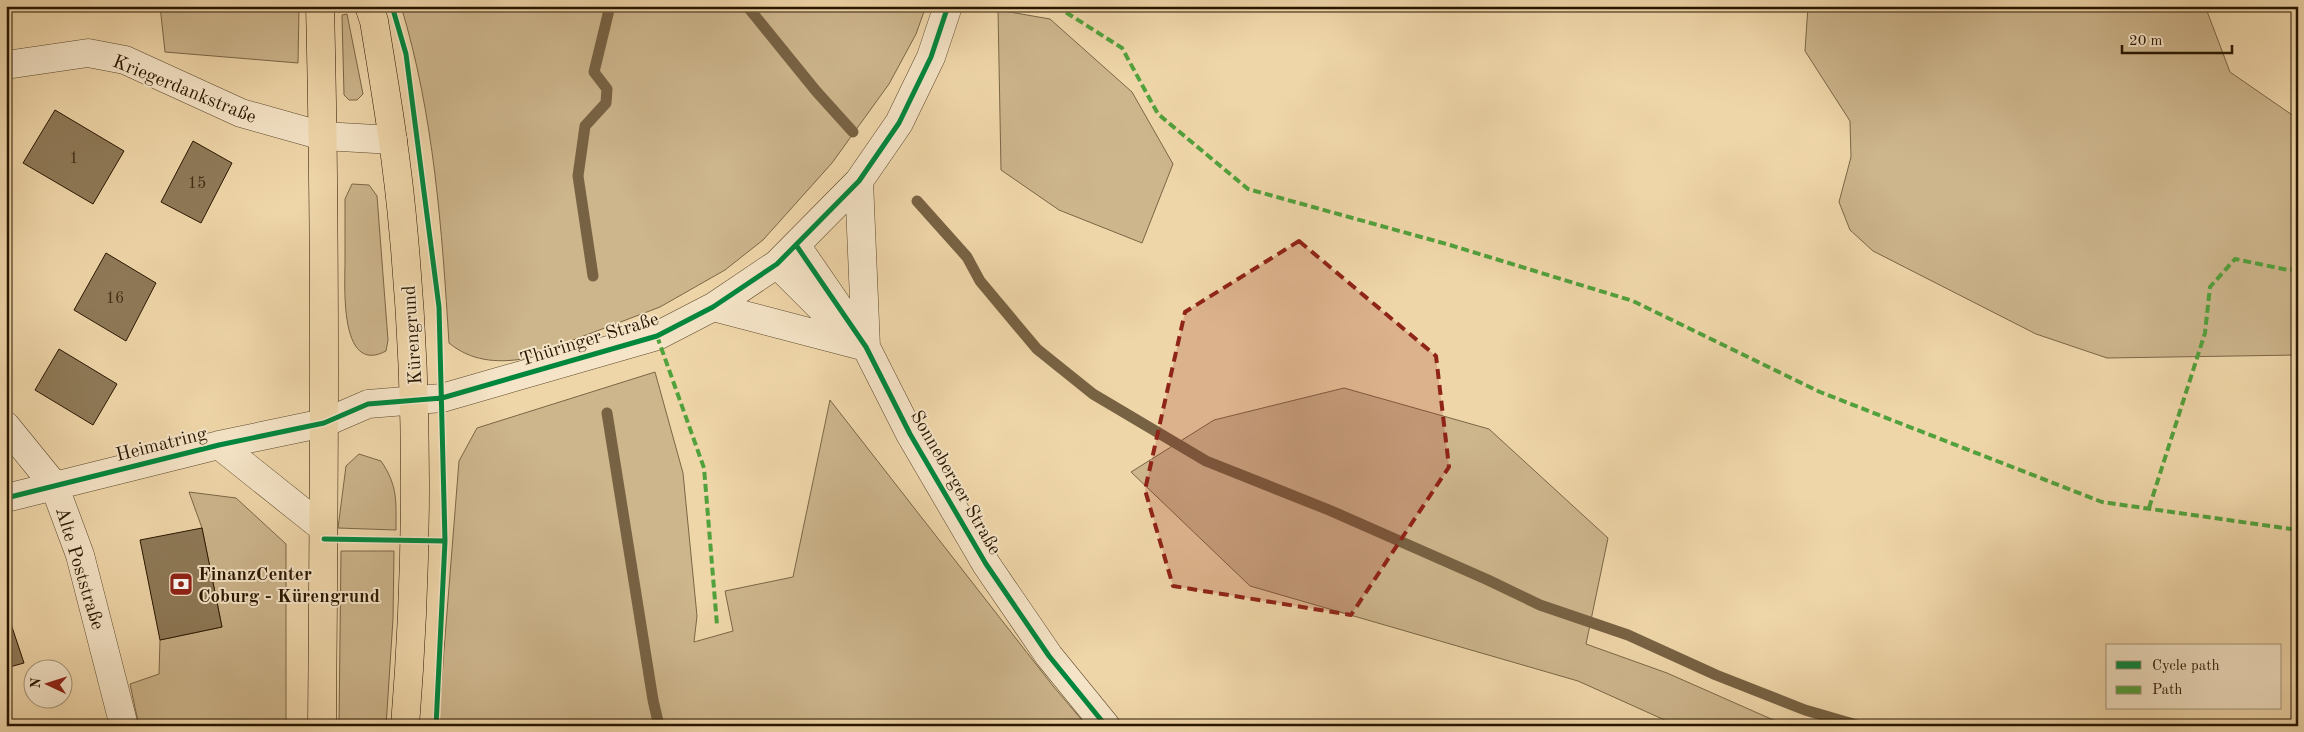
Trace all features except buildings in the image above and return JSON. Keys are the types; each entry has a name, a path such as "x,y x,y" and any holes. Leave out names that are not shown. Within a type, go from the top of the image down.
{"main road":[{"path":"320,6 323,136 324,422 322,726"},
{"name":"Kürengrund","path":"369,6 374,20 393,140 404,238 415,401 410,660 405,726"}],"street":[{"name":"Thüringer Straße","path":"415,401 442,398 657,336 713,307 777,264 859,181 899,123 932,57 948,6"},
{"name":"Kriegerdankstraße","path":"6,65 88,53 125,60 241,112 323,136 393,140"},
{"name":"Sonneberger Straße","path":"859,181 866,347"},
{"name":"Sonneberger Straße","path":"796,245 866,347 910,434 986,564 1049,656 1106,726"},
{"path":"777,264 817,306 866,347"},
{"path":"713,307 866,347"},
{"name":"Heimatring","path":"6,498 54,484 324,422 371,423 415,401"},
{"name":"Alte Poststraße","path":"6,426 54,484 80,555 124,726"},
{"path":"219,445 323,528"}],"highlighted area":[{"path":"1299,241 1436,356 1449,467 1351,615 1173,586 1145,490 1185,312"}],"shaded area":[{"path":"160,6 299,6 298,63 165,52"},
{"path":"401,6 926,6 916,34 889,84 832,163 763,240 725,270 660,307 523,359 503,361 484,359 466,354 449,343 435,173 421,89"},
{"path":"1808,6 2205,6 2230,72 2298,119 2298,355 2107,358 2036,334 1873,251 1850,230 1839,202 1851,157 1850,121 1805,51"},
{"path":"998,10 1050,19 1132,92 1173,164 1142,243 1059,210 1001,170"},
{"path":"347,14 363,94 357,100 349,100 344,95 342,15"},
{"path":"352,184 369,185 377,196 388,340 386,351 371,355 360,351 352,340 346,307 345,199"},
{"path":"655,372 683,473 697,616 694,642 733,631 725,591 793,577 830,400 1053,686 1087,726 438,726 459,461 477,428"},
{"path":"1344,388 1489,429 1608,538 1586,644 1667,673 1787,726 1678,726 1578,681 1250,586 1131,472 1214,420"},
{"path":"359,454 381,461 391,478 395,494 396,530 338,528 346,466"},
{"path":"189,492 236,498 286,544 286,726 139,726 130,684 159,674 160,640 222,627 202,528"},
{"path":"341,551 394,551 393,619 386,726 339,726"}],"waterway":[{"path":"593,276 578,176 585,126 606,103 607,89 594,72 610,6"},
{"path":"747,6 816,91 853,132"},
{"path":"917,201 967,257 980,281 1037,349 1093,394 1206,461 1329,510 1540,605 1628,635 1716,675 1805,710 1860,726"},
{"path":"607,413 653,700 659,726"}],"marked path":[{"path":"1056,6 1122,48 1158,114 1248,189 1450,245 1633,301 1820,392 2102,502 2298,530"},
{"path":"2149,508 2205,333 2210,287 2235,259 2288,270 2298,269"},
{"path":"657,336 704,468 717,625"}],"cycle path":[{"path":"392,6 406,54 439,307 445,541 436,726"},
{"path":"6,498 219,445 324,423 368,404 442,398 657,336 713,307 777,264 859,181 899,123 931,57 948,6"},
{"path":"796,245 866,347 910,434 986,564 1049,656 1106,726"},
{"path":"324,539 445,541"}],"place":[{"name":"FinanzCenter Coburg - Kürengrund","path":"181,584"}]}
